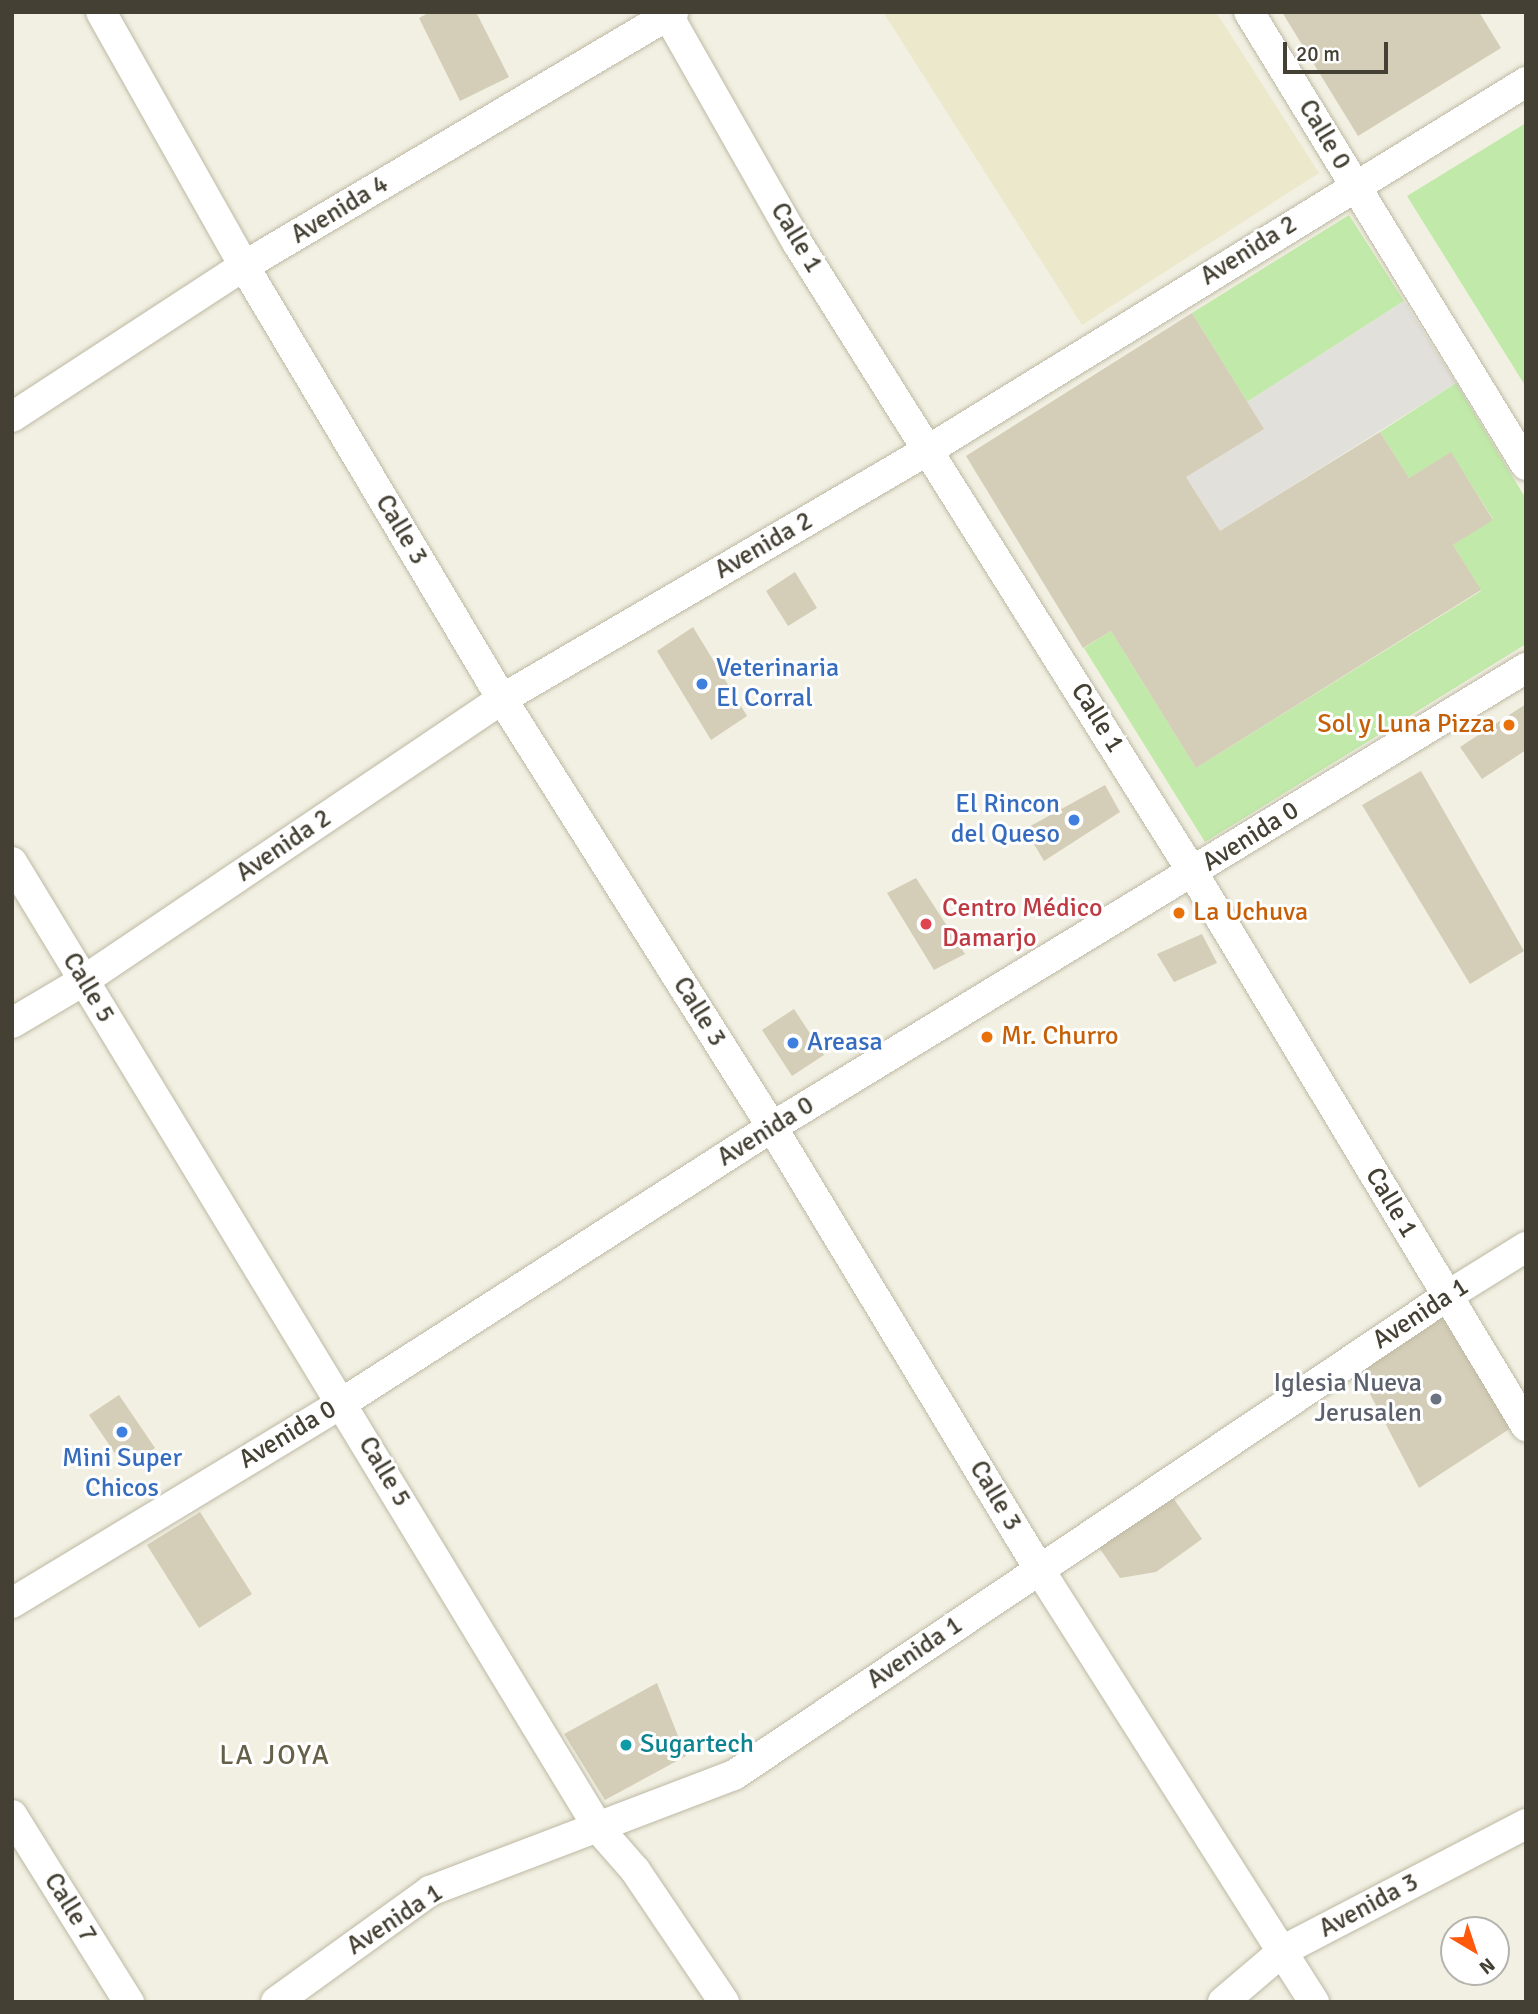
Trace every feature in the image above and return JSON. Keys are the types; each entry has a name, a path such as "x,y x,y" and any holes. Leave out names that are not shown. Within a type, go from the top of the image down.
{"street":[{"name":"Calle 3","path":"101,12 244,266 502,699 772,1127 1039,1569 1284,1950 1314,2002"},
{"name":"Calle 0","path":"1249,12 1526,465"},
{"name":"Avenida 4","path":"12,417 244,266 669,13"},
{"name":"Calle 1","path":"669,13 798,244 930,449 1193,873 1526,1426"},
{"name":"Avenida 2","path":"12,1023 83,981 502,699 930,449 1526,82"},
{"name":"Avenida 0","path":"12,1603 342,1403 772,1127 1526,668"},
{"name":"Calle 5","path":"12,862 599,1829 635,1870 724,2002"},
{"name":"Avenida 1","path":"276,2002 430,1891 599,1829 734,1775 1447,1296 1526,1247"},
{"name":"Calle 7","path":"12,1815 129,2002"},
{"name":"Avenida 3","path":"1223,2002 1284,1950 1526,1824"}],"shaded area":[{"path":"883,12 1216,12 1319,173 1082,325"},
{"path":"1404,301 1456,383 1220,531 1186,477 1247,402"}],"green space":[{"path":"1526,123 1526,387 1407,196"},
{"path":"1349,215 1404,301 1247,402 1192,313"},
{"path":"1456,383 1526,499 1526,644 1205,842 1084,648 1111,631 1196,768 1481,591 1453,545 1493,519 1451,453 1409,478 1380,432"}],"building":[{"path":"430,12 476,12 509,77 460,101 419,18"},
{"path":"1282,12 1479,12 1501,48 1358,136"},
{"path":"1192,313 1264,429 1186,477 1220,531 1380,432 1409,478 1451,452 1493,520 1453,545 1481,590 1196,768 1111,631 1083,648 966,456"},
{"path":"795,572 817,608 788,626 766,591"},
{"name":"Veterinaria El Corral","path":"693,627 747,716 711,740 657,651"},
{"name":"Sol y Luna Pizza","path":"1526,704 1526,750 1482,779 1460,747"},
{"path":"1421,771 1524,951 1470,984 1362,805"},
{"name":"El Rincon del Queso","path":"1105,785 1120,812 1044,861 1025,829"},
{"name":"Centro Médico Damarjo","path":"916,878 965,954 934,970 887,893"},
{"path":"1202,934 1217,963 1174,982 1157,954"},
{"name":"Areasa","path":"794,1009 824,1055 792,1076 762,1030"},
{"name":"Iglesia Nueva Jerusalen","path":"1447,1296 1514,1426 1419,1488 1358,1371"},
{"name":"Mini Super Chicos","path":"119,1395 155,1448 125,1468 89,1415"},
{"path":"1171,1495 1202,1539 1156,1572 1120,1578 1098,1546"},
{"path":"200,1512 252,1594 199,1628 147,1545"},
{"name":"Sugartech","path":"657,1683 686,1756 605,1800 564,1734"}],"place":[{"name":"Veterinaria El Corral","path":"702,684"},
{"name":"Sol y Luna Pizza","path":"1509,725"},
{"name":"El Rincon del Queso","path":"1074,820"},
{"name":"La Uchuva","path":"1179,913"},
{"name":"Centro Médico Damarjo","path":"926,924"},
{"name":"Mr. Churro","path":"987,1037"},
{"name":"Areasa","path":"793,1043"},
{"name":"Iglesia Nueva Jerusalen","path":"1436,1399"},
{"name":"Mini Super Chicos","path":"122,1432"},
{"name":"Sugartech","path":"626,1745"}],"district":[{"name":"LA JOYA","path":"275,1755"}]}
